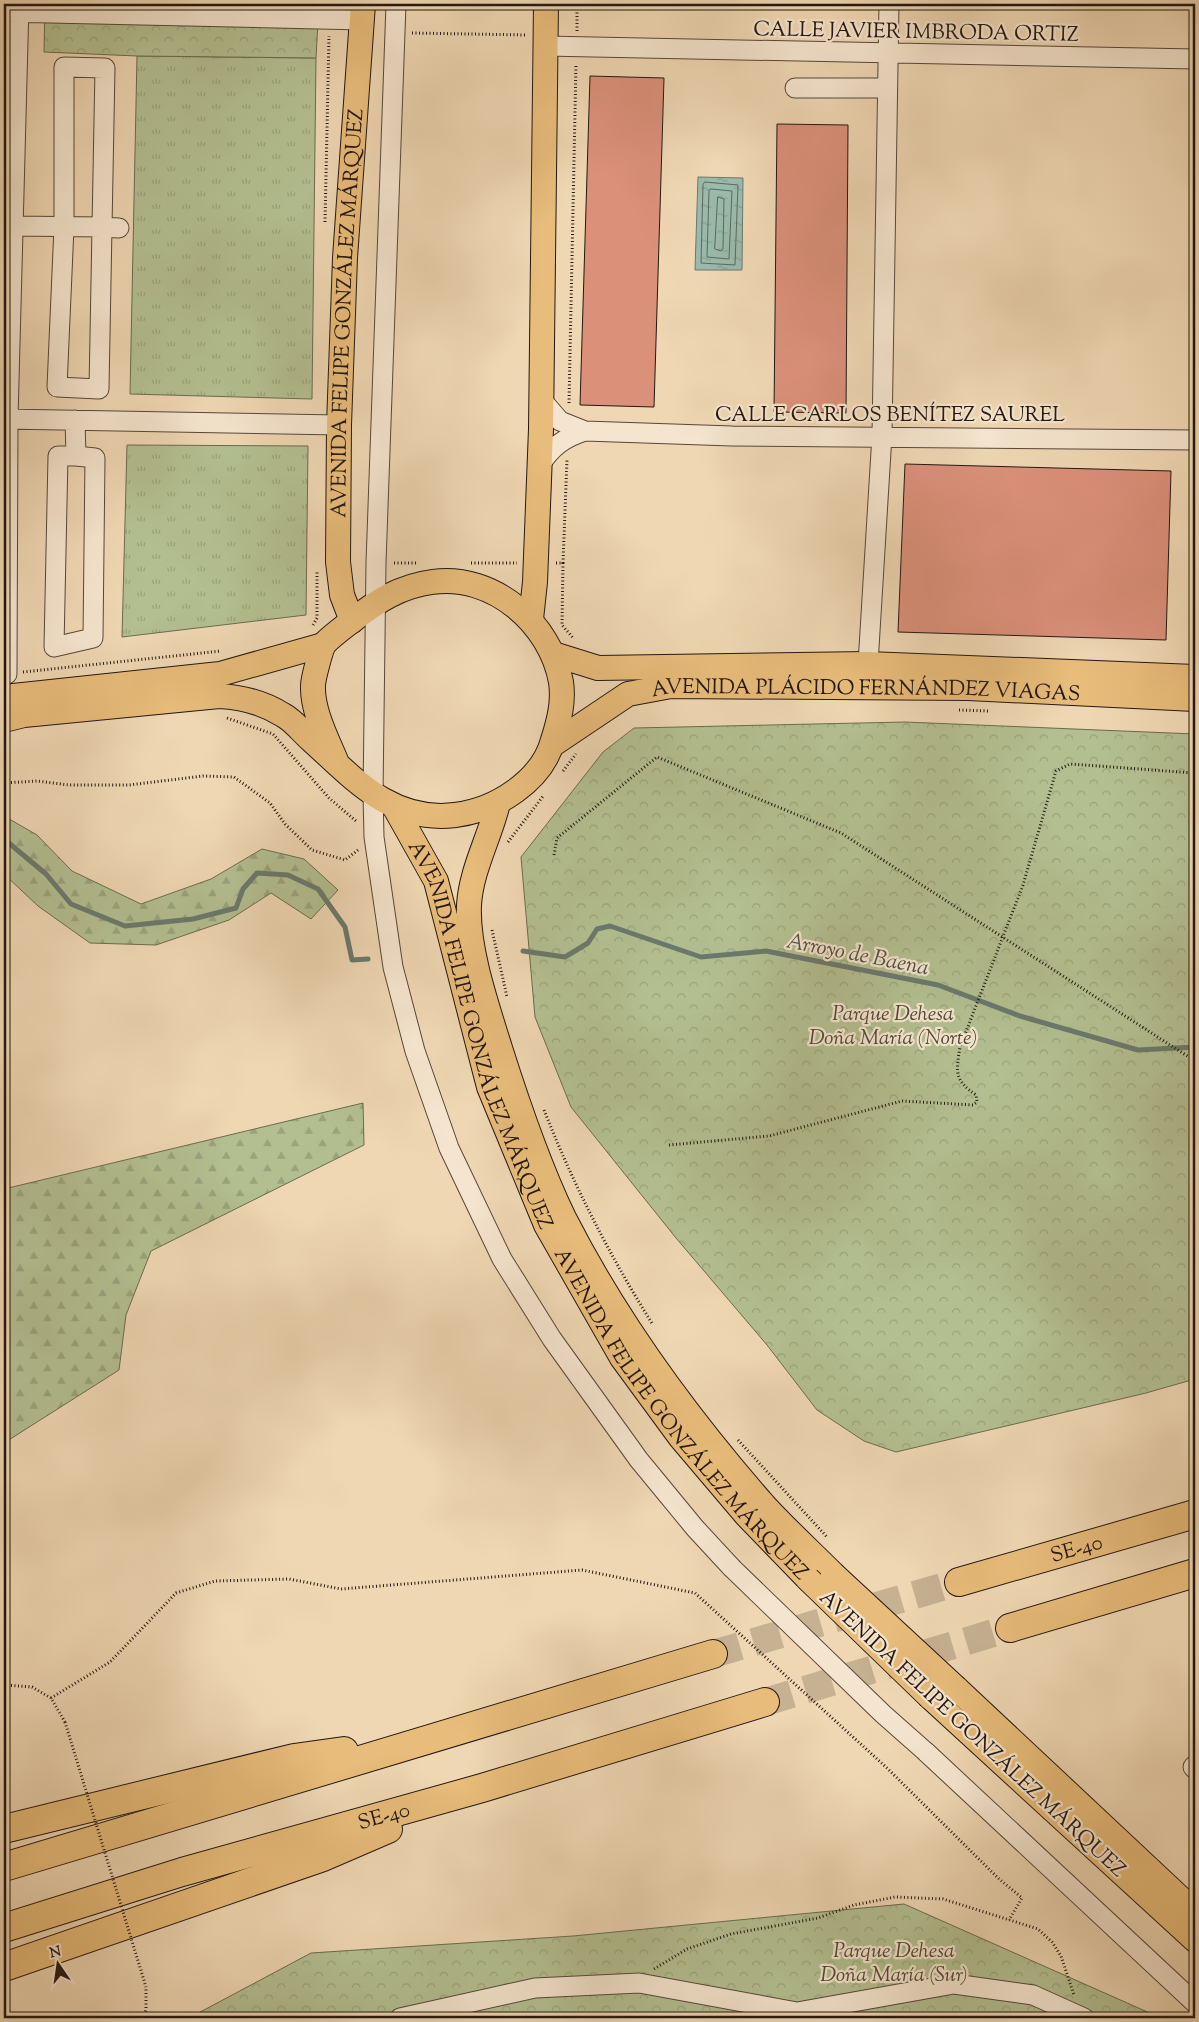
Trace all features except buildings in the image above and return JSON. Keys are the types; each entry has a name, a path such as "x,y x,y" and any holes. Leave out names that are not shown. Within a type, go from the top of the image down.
{"highway":[{"name":"SE-40","path":"960,1582 1195,1514"},
{"path":"1010,1628 1195,1573"},
{"path":"4,1867 442,1737 713,1654"},
{"name":"SE-40","path":"4,1928 182,1872 482,1788 765,1702"},
{"path":"4,1829 294,1758 442,1737"},
{"path":"4,1967 323,1857 482,1788"}],"main road":[{"path":"531,619 541,399 546,4"},
{"name":"AVENIDA FELIPE GONZÁLEZ MÁRQUEZ","path":"352,621 342,595 338,562 339,425 345,258 363,12"},
{"path":"4,697 220,674 316,638 352,621 376,602 399,590 434,581 470,584 503,597 531,619 553,654 561,684 561,707 552,745 535,772 498,803 455,815 427,814 395,808 373,795 284,715 240,697 209,697 24,715 4,720"},
{"path":"316,638 313,687 320,724 337,763"},
{"name":"AVENIDA PLÁCIDO FERNÁNDEZ VIAGAS","path":"553,654 598,668 868,664 1195,677"},
{"name":"AVENIDA PLÁCIDO FERNÁNDEZ VIAGAS","path":"552,745 628,694 672,686 968,688 1195,699"},
{"name":"AVENIDA FELIPE GONZÁLEZ MÁRQUEZ","path":"498,803 491,830 475,871 469,906 471,932 484,996 510,1081 564,1216 596,1275 645,1354 698,1427 766,1506 833,1574 1195,1912"},
{"name":"AVENIDA FELIPE GONZÁLEZ MÁRQUEZ","path":"395,808 436,880 489,1087 546,1226 622,1358 674,1430 747,1516 808,1579 930,1697 1195,1940"}],"street":[{"path":"396,4 376,563 374,837 393,966 415,1051 449,1148 502,1259 552,1339 598,1404 695,1528 732,1568 883,1714 1195,2003"},
{"path":"868,664 882,436 889,4"},
{"path":"7,674 6,419 14,226 14,9 330,19 363,12"},
{"name":"CALLE JAVIER IMBRODA ORTIZ","path":"545,46 1195,59"},
{"path":"64,67 105,68 110,227 99,389 57,387 64,227 64,67"},
{"path":"795,88 887,88"},
{"path":"14,226 110,227"},
{"path":"539,466 550,451 574,431 560,421 541,399"},
{"path":"6,419 339,425"},
{"path":"75,420 76,456"},
{"name":"CALLE CARLOS BENÍTEZ SAUREL","path":"574,431 732,436 1195,440"},
{"path":"58,456 76,456 95,458 92,638 54,647 58,456"},
{"path":"1195,1765 1193,1767 1195,1769"},
{"path":"400,2018 535,1988 639,1983 797,2012 954,1984 1033,1995 1083,2018"}],"path":[{"path":"577,4 574,431 563,563 562,625 577,643"},
{"path":"325,231 330,19"},
{"path":"316,638 317,562 338,562"},
{"path":"376,563 426,563"},
{"path":"466,563 563,563"},
{"path":"7,674 225,651"},
{"path":"952,710 991,711"},
{"path":"4,783 37,781 69,785 129,785 203,776 234,777 270,803 284,824 312,850 345,860 374,837 329,798 273,734 218,715"},
{"path":"560,774 578,752"},
{"path":"554,854 557,838 657,757 841,833 1195,1061"},
{"path":"669,1145 769,1136 902,1101 973,1105 977,1102 976,1095 962,1085 956,1068 960,1047 1023,885 1056,771 1070,764 1195,773"},
{"path":"504,851 508,842 549,790"},
{"path":"492,927 508,998"},
{"path":"542,1107 585,1207 616,1264 655,1328"},
{"path":"734,1436 830,1540"},
{"path":"51,1698 110,1662 176,1593 215,1582 290,1579 341,1588 582,1570 695,1593 887,1768 998,1878 1022,1898 1009,1920"},
{"path":"4,1685 32,1687 51,1698 65,1722 146,1987 146,2010 143,2018"},
{"path":"639,1983 656,1967 687,1949 731,1934 818,1918 854,1905 896,1897 943,1899 1038,1929 1052,1942 1061,1956 1083,2018"}],"green space":[{"path":"45,4 319,4 316,58 137,56 44,52"},
{"path":"137,56 316,58 312,399 130,394"},
{"path":"127,445 308,446 306,615 122,637"},
{"name":"Parque Dehesa Doña María (Norte)","path":"905,722 1195,734 1195,1379 1146,1393 896,1452 864,1441 817,1410 767,1345 676,1238 571,1107 535,1017 521,857 603,752 634,728"},
{"path":"4,816 37,835 72,871 141,904 211,879 262,849 304,859 338,890 311,919 271,893 229,920 156,945 90,943 38,906 4,874"},
{"path":"363,1103 364,1145 151,1251 126,1315 119,1370 4,1443 4,1189"},
{"name":"Parque Dehesa Doña María (Sur)","path":"904,1904 1161,2018 189,2018 311,1953 573,1936"}],"water":[{"path":"698,177 743,178 742,270 695,270"}],"waterway":[{"path":"4,839 46,874 71,904 125,926 193,919 236,908 243,889 257,873 288,875 318,889 345,927 352,960 368,959"},
{"name":"Arroyo de Baena","path":"523,951 565,957 588,943 597,929 610,926 701,957 766,951 938,985 1020,1016 1138,1050 1195,1047"}],"tunnel":[{"path":"713,1654 959,1582"},
{"path":"765,1702 1010,1628"}]}
